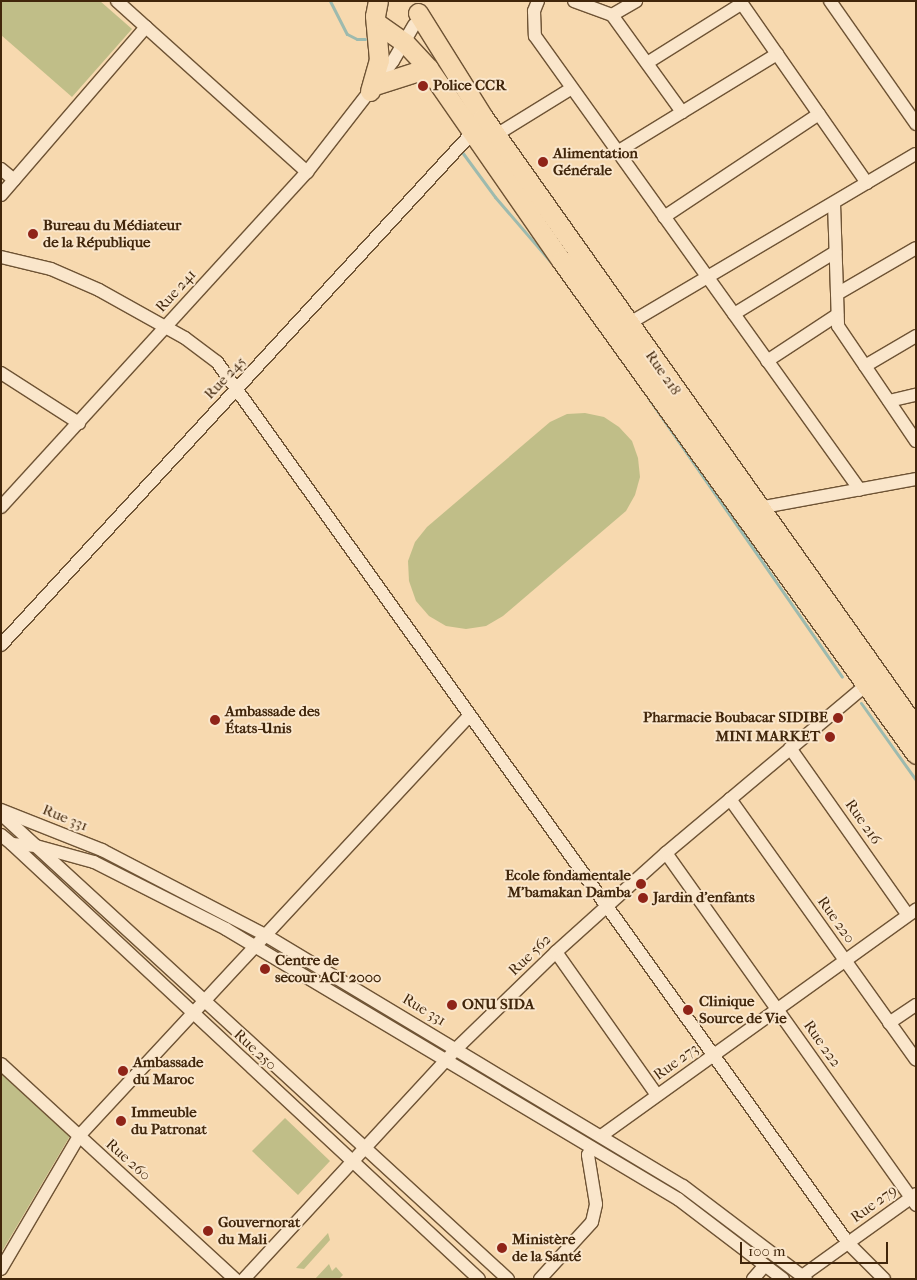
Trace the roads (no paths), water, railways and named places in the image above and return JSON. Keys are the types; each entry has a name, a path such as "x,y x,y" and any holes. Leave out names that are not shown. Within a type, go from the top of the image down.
{"highway":[{"path":"383,18 400,34 416,13"},
{"name":"Rue 218","path":"416,13 621,328 873,680 916,728"},
{"path":"383,18 428,68 472,133 621,328"},
{"path":"372,88 380,60 383,18"},
{"path":"372,88 428,68"},
{"name":"Rue 218","path":"621,328 758,508 873,680 916,754"}],"street":[{"path":"117,1 307,172"},
{"path":"538,1 534,11 536,36 860,490"},
{"path":"574,1 598,5 612,15 682,112"},
{"path":"612,15 636,1"},
{"path":"830,1 916,124"},
{"path":"647,63 740,3 867,183"},
{"name":"Rue 241","path":"1,507 307,172 372,88 383,18"},
{"path":"1,194 146,27"},
{"path":"617,152 777,54"},
{"path":"496,135 572,88"},
{"path":"664,217 819,114"},
{"name":"Rue 245","path":"1,645 472,133"},
{"path":"621,328 916,154"},
{"path":"1,169 14,180"},
{"path":"834,202 838,326 916,441"},
{"path":"837,294 916,248"},
{"path":"734,314 836,252"},
{"path":"1,257 51,269 99,290 164,328 185,338 217,362 238,388 469,716 608,905 848,1243 884,1279"},
{"path":"767,361 838,315"},
{"path":"865,366 916,336"},
{"path":"1,373 79,423"},
{"path":"888,401 916,395"},
{"path":"758,508 916,479"},
{"name":"Rue 562","path":"244,1279 457,1048 556,952 666,853 873,680"},
{"path":"1,1269 79,1136 190,1013 469,716"},
{"name":"Rue 216","path":"790,748 912,912"},
{"name":"Rue 220","path":"730,799 916,1060"},
{"name":"Rue 331","path":"1,810 102,850 265,935 457,1048 683,1186 804,1277"},
{"path":"1,814 508,1279"},
{"path":"1,835 12,844 36,846 94,862 168,897 254,946 678,1199 783,1279"},
{"name":"Rue 250","path":"12,844 190,1013 478,1279"},
{"name":"Rue 222","path":"666,853 914,1199"},
{"name":"Rue 273","path":"601,1136 912,912"},
{"path":"556,952 657,1095"},
{"path":"889,1023 916,1004"},
{"name":"Rue 260","path":"1,1064 235,1279"},
{"path":"540,1279 592,1222 596,1204 588,1155 592,1148"},
{"name":"Rue 279","path":"804,1277 848,1243 914,1199"},
{"path":"753,1279 765,1265"}],"waterway":[{"path":"330,1 347,34 357,39 365,39"},
{"path":"462,152 495,197 551,262"},
{"path":"649,399 842,677"},
{"path":"861,703 916,780"}],"place":[{"name":"Police CCR","path":"423,86"},
{"name":"Alimentation Générale","path":"543,162"},
{"name":"Bureau du Médiateur de la République","path":"33,234"},
{"name":"Pharmacie Boubacar SIDIBE","path":"838,718"},
{"name":"Ambassade des États-Unis","path":"215,720"},
{"name":"MINI MARKET","path":"830,737"},
{"name":"Ecole fondamentale M'bamakan Damba","path":"641,884"},
{"name":"Jardin d'enfants","path":"643,898"},
{"name":"Centre de secour ACI 2000","path":"265,969"},
{"name":"ONU SIDA","path":"452,1005"},
{"name":"Clinique Source de Vie","path":"688,1010"},
{"name":"Ambassade du Maroc","path":"123,1071"},
{"name":"Immeuble du Patronat","path":"121,1121"},
{"name":"Gouvernorat du Mali","path":"208,1231"},
{"name":"Ministère de la Santé","path":"502,1248"}]}
